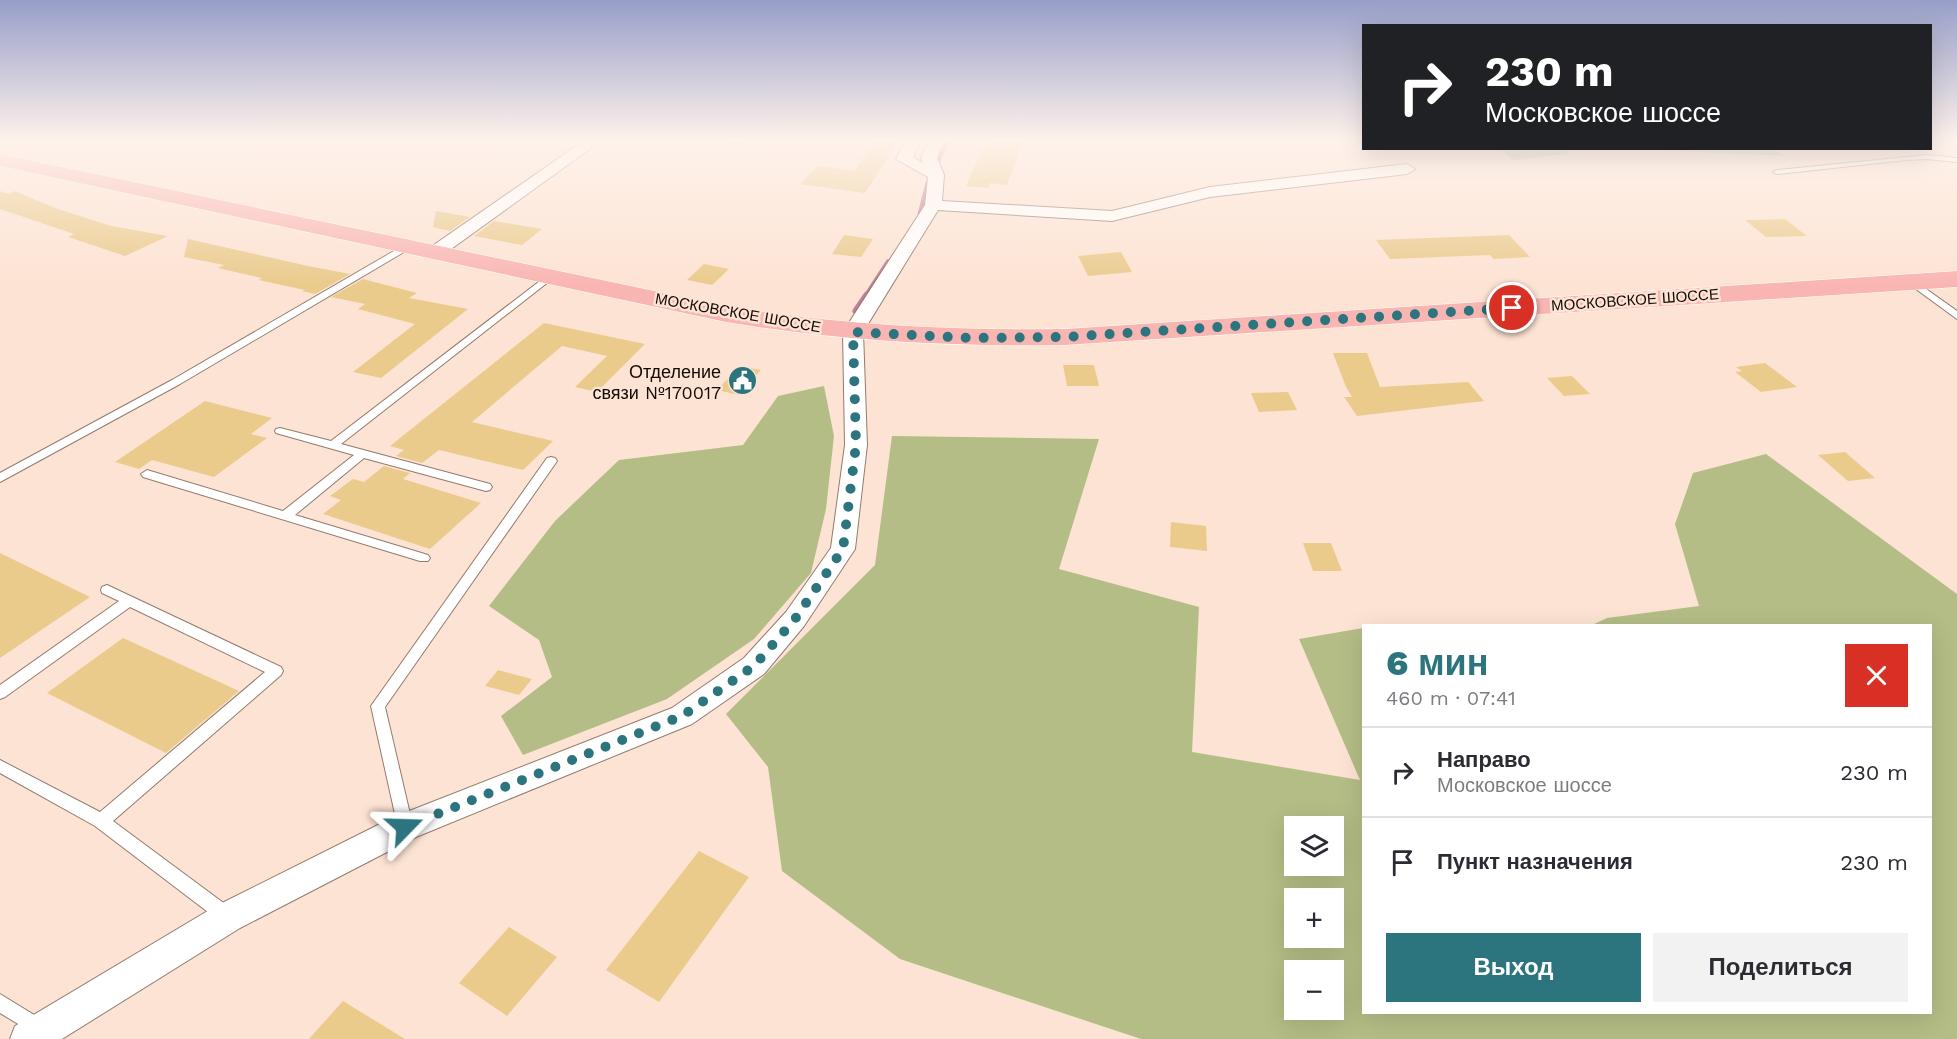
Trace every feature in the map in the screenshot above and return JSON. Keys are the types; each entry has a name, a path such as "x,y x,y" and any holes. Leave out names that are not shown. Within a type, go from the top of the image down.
{"main road":[{"name":"МОСКОВСКОЕ ШОССЕ","path":"133,188 735,316 853,332 970,338 1065,337 1954,281"}],"street":[{"path":"434,253 526,188"},
{"path":"35,1034 228,917 405,827 682,716 754,666 795,619 843,549 856,445 853,332 933,206 935,188"},
{"path":"933,206 1112,216 1130,214 1185,196 1240,188"}],"lane":[{"path":"0,478 176,382 406,247"},
{"path":"333,445 549,277"},
{"path":"1912,282 1957,315"},
{"path":"280,430 486,487"},
{"path":"285,516 363,453"},
{"path":"405,827 378,706 551,461"},
{"path":"147,474 424,558"},
{"path":"101,821 276,672 107,590"},
{"path":"0,693 129,601"},
{"path":"0,766 101,821 228,917"},
{"path":"0,1003 35,1034"}],"green space":[{"path":"824,386 834,436 826,509 811,573 754,639 667,699 523,755 501,716 552,677 539,640 489,606 555,521 619,460 743,445 778,396"},
{"path":"892,436 1099,439 1059,569 1199,607 1192,752 1360,780 1299,639 1362,628 1362,1014 1932,1014 1932,624 1594,624 1607,618 1699,606 1675,524 1693,473 1766,454 1957,594 1957,1039 1141,1039 900,959 782,871 768,767 726,714 875,565"}],"building":[{"path":"832,188 868,188 865,193"},
{"path":"0,191 9,194 15,191 55,208 111,226 168,236 125,256 68,237 74,234 0,209"},
{"path":"436,211 470,217 450,231 433,227"},
{"path":"1785,219 1807,236 1766,237 1745,220"},
{"path":"494,221 542,229 522,245 474,236"},
{"path":"844,235 873,239 861,257 832,254"},
{"path":"1509,235 1530,257 1494,259 1490,255 1390,259 1376,240"},
{"path":"188,239 350,274 315,294 218,268 224,265 184,257"},
{"path":"1121,252 1132,272 1088,276 1078,256"},
{"path":"704,264 729,269 712,285 687,280"},
{"path":"363,279 417,293 409,298 468,309 381,378 353,372 415,324 358,309 365,304 331,297"},
{"path":"544,323 645,344 597,392 575,387 607,356 562,346 472,422 553,441 523,470 439,450 422,463 396,456 404,450 390,446"},
{"path":"1333,353 1367,353 1380,387 1468,382 1484,401 1357,416 1344,397 1352,397"},
{"path":"1765,363 1797,387 1761,392 1735,372 1742,371 1736,367"},
{"path":"1063,365 1094,365 1099,386 1067,386"},
{"path":"740,366 761,370 739,395 717,390"},
{"path":"1572,376 1590,394 1564,396 1547,378"},
{"path":"1288,392 1297,410 1259,412 1251,393"},
{"path":"205,401 272,418 251,434 267,438 214,477 152,460 139,469 115,462"},
{"path":"1845,452 1875,478 1848,481 1818,455"},
{"path":"384,466 410,473 403,479 481,503 430,549 323,514 341,500 330,496 353,479 364,482"},
{"path":"1171,522 1206,526 1207,551 1170,547"},
{"path":"1303,543 1331,543 1342,571 1313,571"},
{"path":"0,553 90,597 0,658"},
{"path":"123,638 239,691 166,753 47,693"},
{"path":"498,670 532,679 519,695 485,686"},
{"path":"699,851 749,877 659,1002 606,970"},
{"path":"509,927 557,957 507,1016 459,983"},
{"path":"343,1001 405,1039 309,1039"}],"waterway":[{"path":"920,214 927,188"},
{"path":"866,296 888,262"},
{"path":"856,311 867,295"}],"place":[{"name":"Отделение связи №170017","path":"742,381"}],"route":[{"path":"405,827 682,716 754,666 795,619 843,549 856,445 853,332 970,338 1065,337 1512,308"}]}
